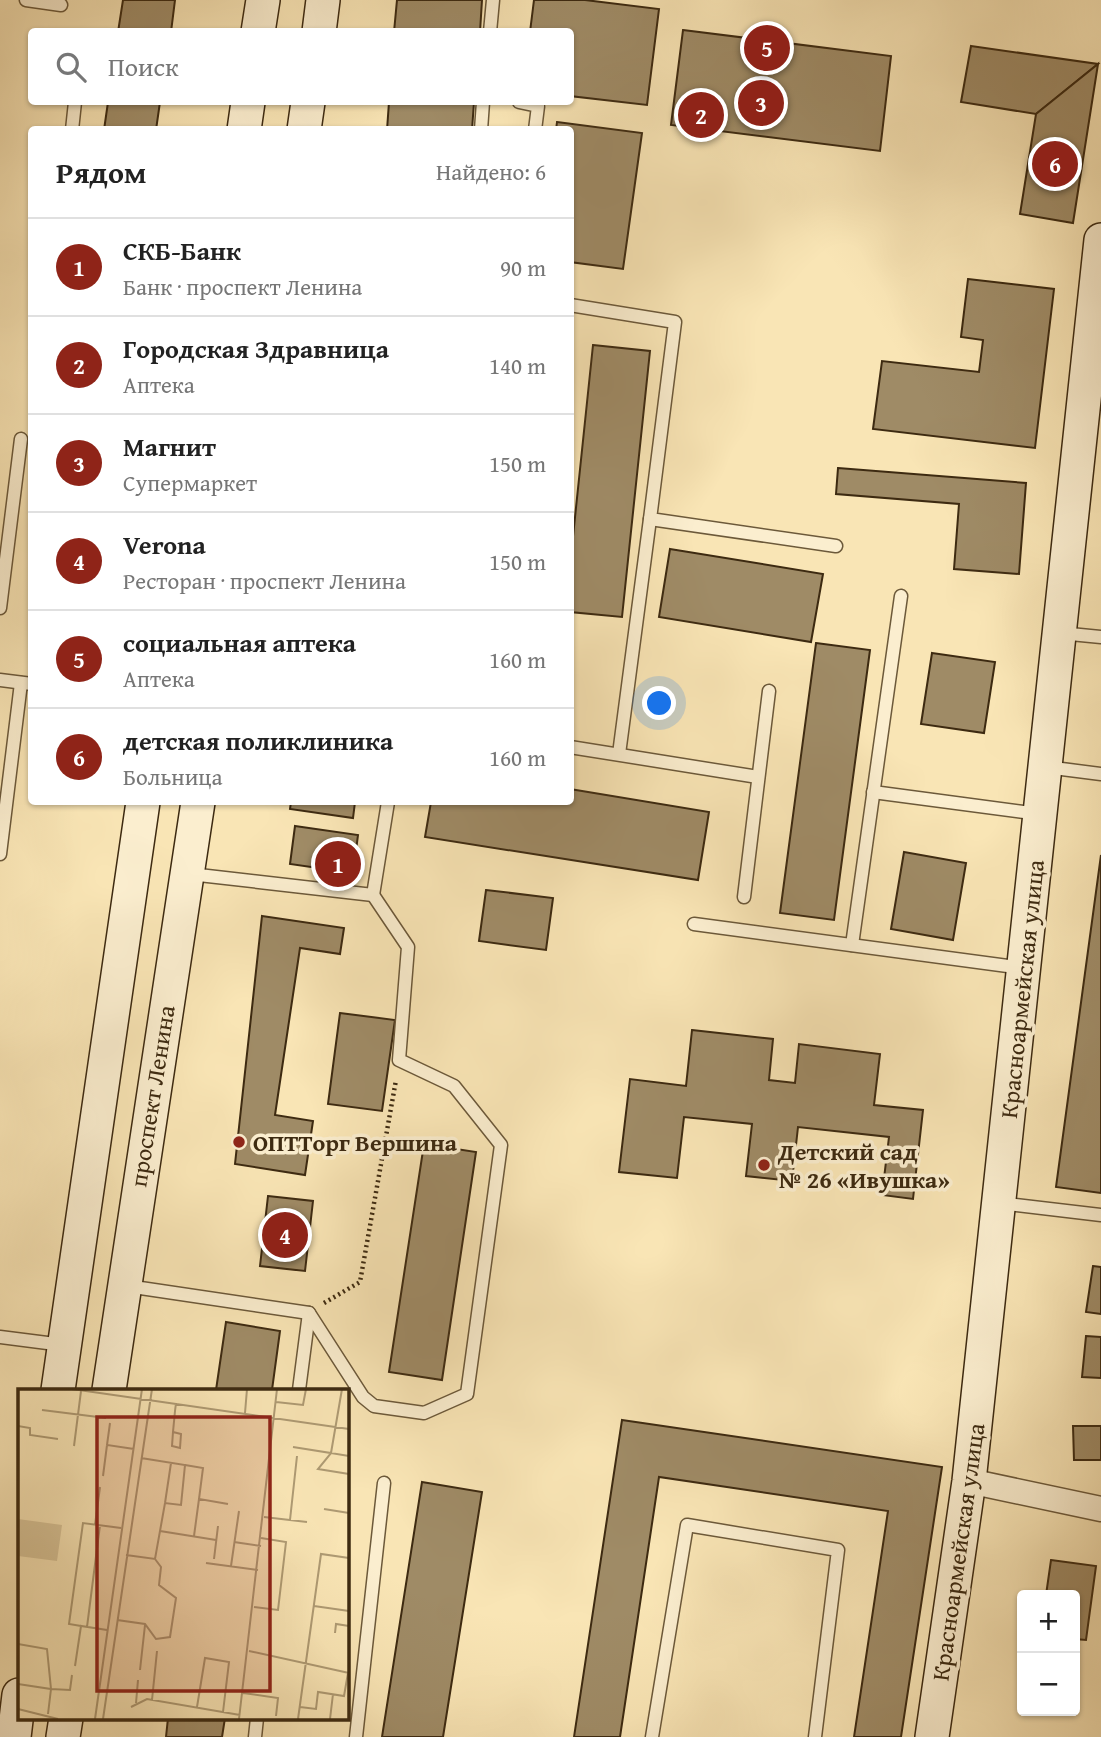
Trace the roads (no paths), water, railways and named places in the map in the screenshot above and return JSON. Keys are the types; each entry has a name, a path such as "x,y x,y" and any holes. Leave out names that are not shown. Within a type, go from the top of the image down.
{"street":[{"path":"258,28 262,0"},
{"path":"320,28 323,0"},
{"path":"245,126 248,105"},
{"path":"305,126 308,105"},
{"name":"Красноармейская улица","path":"932,1737 969,1481 1101,240"},
{"name":"проспект Ленина","path":"58,1389 143,805"},
{"name":"проспект Ленина","path":"109,1389 197,805"},
{"path":"969,1481 1101,1508"},
{"path":"14,1737 18,1703"}],"lane":[{"path":"26,0 61,5"},
{"path":"490,28 493,0"},
{"path":"72,126 75,105"},
{"path":"481,126 483,105"},
{"path":"533,105 538,106 536,126"},
{"path":"574,305 675,322 619,754"},
{"path":"0,608 21,439"},
{"path":"650,519 836,546"},
{"path":"852,945 901,596"},
{"path":"1059,633 1101,637"},
{"path":"0,680 26,683 0,854"},
{"path":"744,897 769,691"},
{"path":"574,748 758,777"},
{"path":"1045,766 1101,774"},
{"path":"873,792 1040,814"},
{"path":"123,1285 309,1313 363,1397 374,1406 424,1413 467,1394 500,1145 454,1086 399,1060 408,947 373,895 388,805"},
{"path":"186,873 373,895"},
{"path":"694,924 1024,968"},
{"path":"999,1203 1101,1215"},
{"path":"299,1389 309,1313"},
{"path":"0,1336 64,1345"},
{"path":"356,1737 384,1483"},
{"path":"652,1737 687,1525 838,1550 815,1737"}],"place":[{"name":"социальная аптека","path":"767,48"},
{"name":"Магнит","path":"761,103"},
{"name":"Городская Здравница","path":"701,115"},
{"name":"детская поликлиника","path":"1055,164"},
{"name":"СКБ-Банк","path":"338,864"},
{"name":"ОПТТорг Вершина","path":"239,1142"},
{"name":"Детский сад № 26 «Ивушка»","path":"764,1165"},
{"name":"Verona","path":"285,1235"}]}
